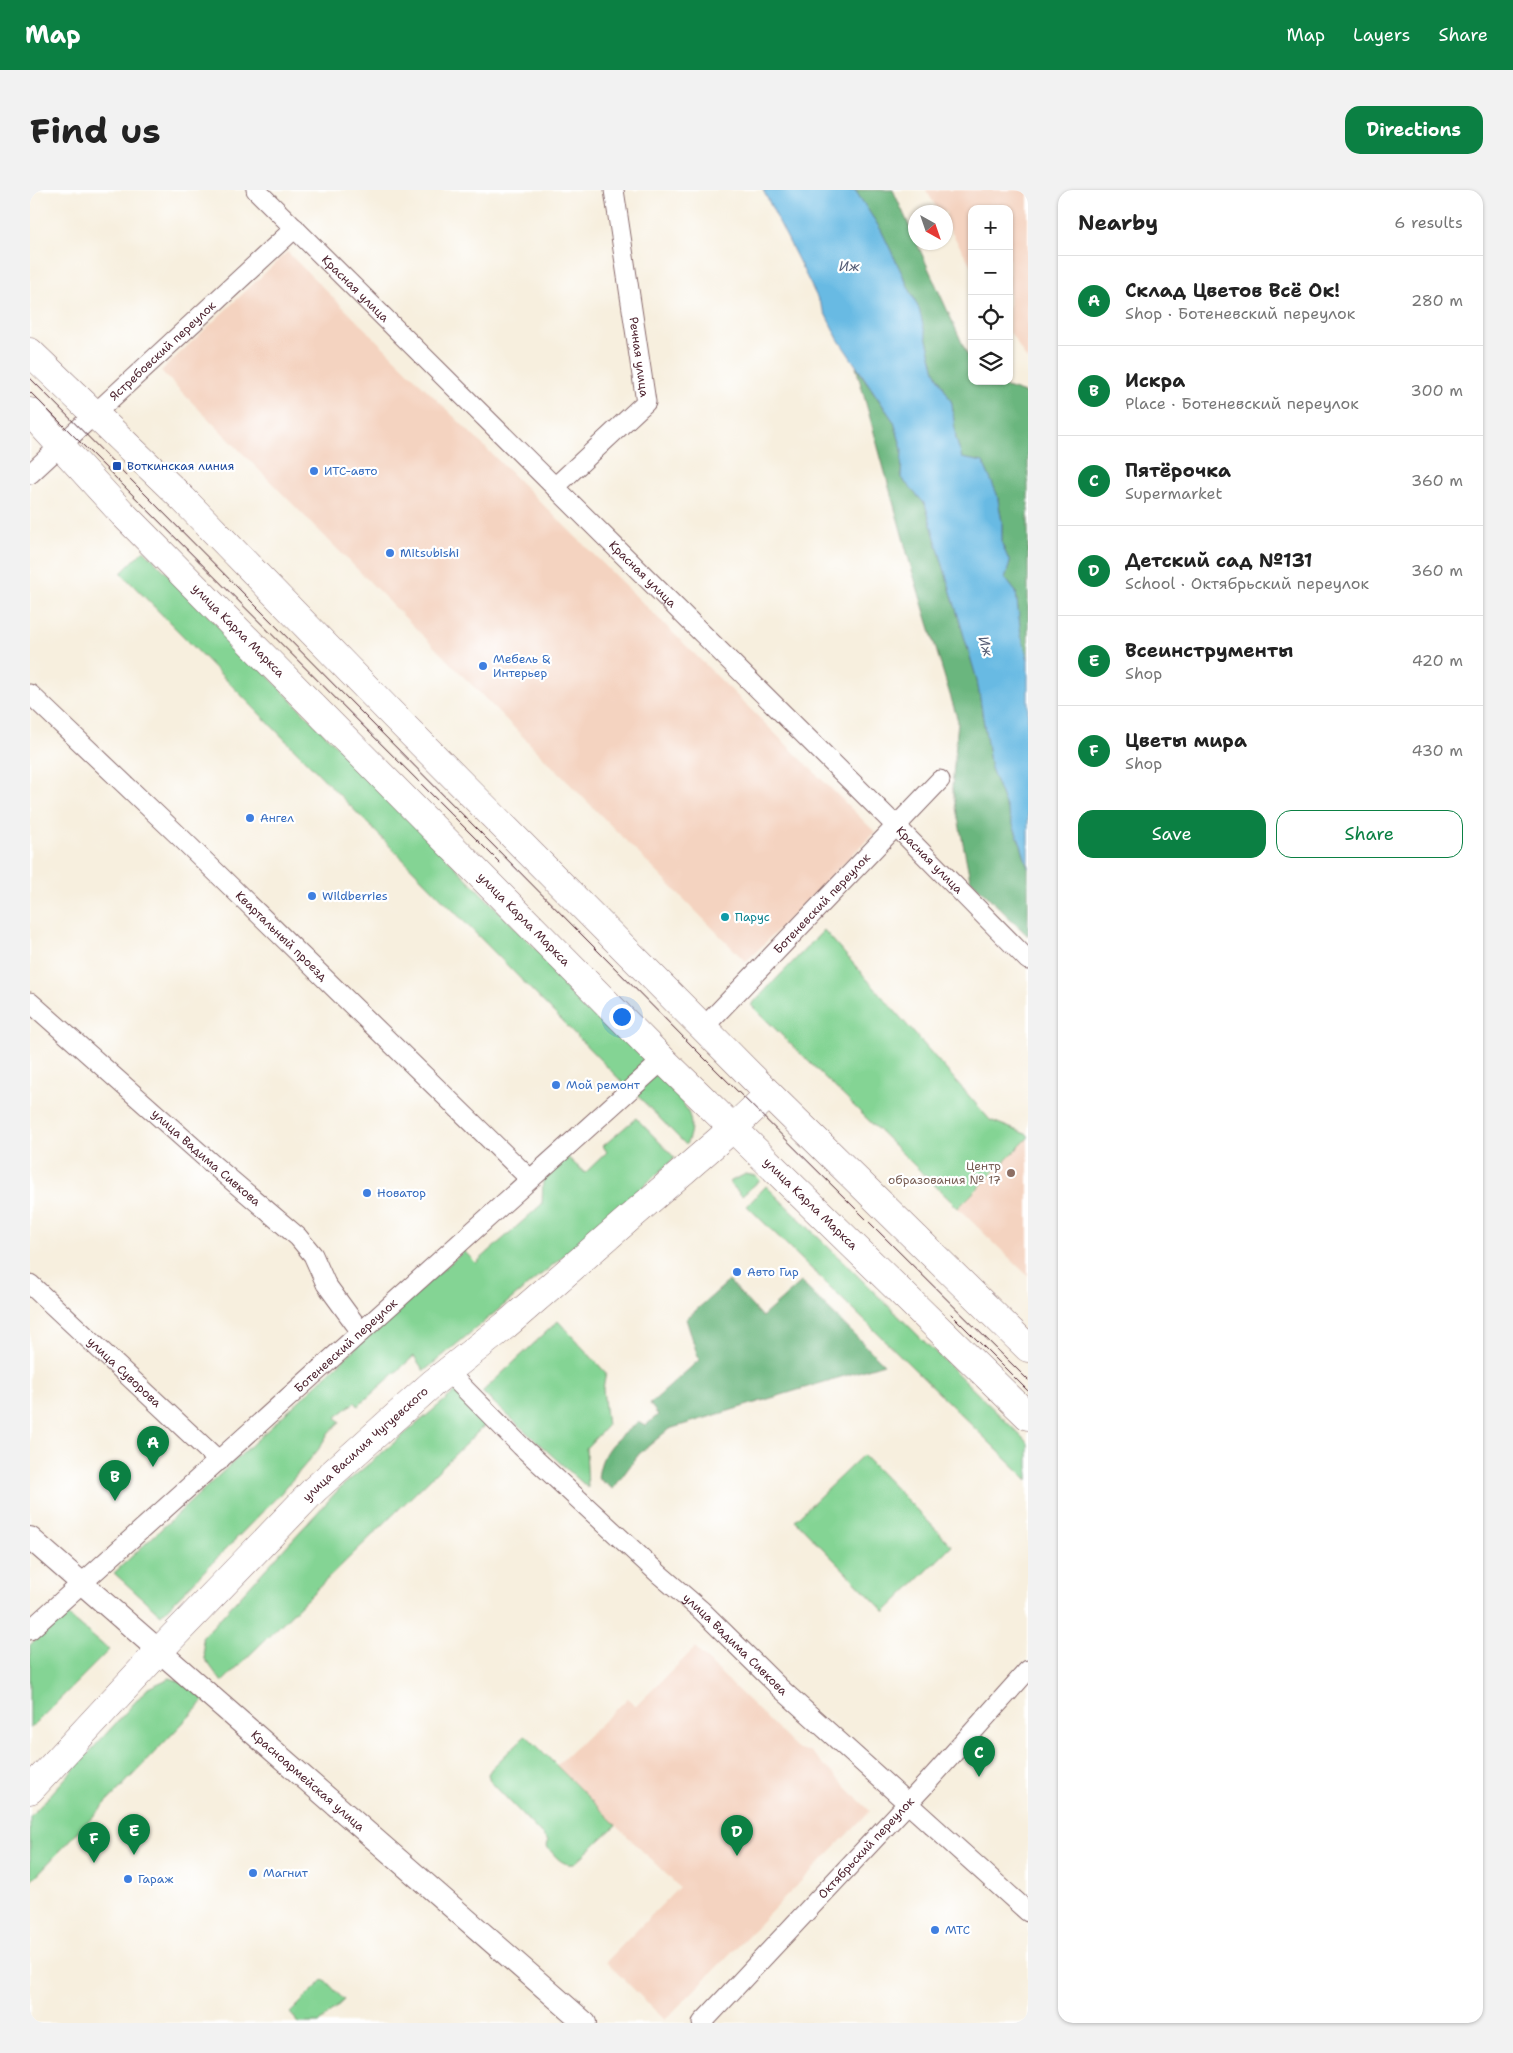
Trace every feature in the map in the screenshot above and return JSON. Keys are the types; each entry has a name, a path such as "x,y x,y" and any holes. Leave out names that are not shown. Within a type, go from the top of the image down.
{"main road":[{"path":"30,352 183,499 703,1028 1028,1348"},
{"name":"улица Карла Маркса","path":"30,412 123,514 663,1060 1028,1416"},
{"name":"улица Василия Чугуевского","path":"30,1790 160,1650 315,1488 370,1438 506,1324 769,1094"}],"street":[{"name":"Красная улица","path":"256,190 896,826 1028,960"},
{"path":"275,190 278,212"},
{"name":"Речная улица","path":"555,487 646,402 614,190"},
{"name":"Ястребовский переулок","path":"30,474 295,228"},
{"name":"Квартальный проезд","path":"30,694 186,843 530,1179"},
{"name":"Ботеневский переулок","path":"703,1028 940,780"},
{"name":"улица Вадима Сивкова","path":"30,1002 210,1162 298,1237 313,1255 326,1284 361,1332"},
{"name":"Ботеневский переулок","path":"30,1630 663,1060"},
{"name":"улица Суворова","path":"30,1284 219,1461"},
{"name":"улица Вадима Сивкова","path":"448,1372 521,1446 659,1574 702,1611 780,1688 1028,1912"},
{"name":"Красноармейская улица","path":"30,1538 585,2023"},
{"name":"Октябрьский переулок","path":"702,2023 1028,1670"}],"shaded area":[{"path":"926,190 1028,190 1028,362 1013,337 1013,205 968,205 968,260 953,235 953,205 935,205"},
{"path":"287,252 875,832 746,962 161,371"},
{"name":"Центр образования № 17","path":"1028,1138 1028,1276 958,1208"},
{"path":"695,1648 799,1750 810,1751 870,1811 665,2020 606,1962 679,1887 556,1766 628,1698 636,1706"}],"green space":[{"path":"855,190 893,190 908,223 908,250 920,250 968,356 968,385 1000,385 1028,394 1028,659 1021,635 1016,592 1005,578 1010,563 1002,544 1002,522 997,494 983,462 962,458 956,439 952,403 935,371 919,309 881,230"},
{"path":"856,367 894,422 902,449 901,478 925,504 977,680 991,768 1028,868 1028,936 970,879 952,787 958,721 911,567"},
{"path":"144,550 650,1065 627,1087 121,573"},
{"path":"824,930 990,1120 1028,1135 1028,1138 958,1208 751,1005"},
{"path":"655,1074 678,1097 689,1114 691,1123 686,1145 635,1093"},
{"path":"636,1118 675,1158 577,1245 424,1371 414,1356 358,1406 355,1402 336,1417 340,1422 329,1432 318,1450 280,1494 161,1615 114,1573 386,1320 464,1251 476,1263 542,1204 543,1178 566,1156 585,1173 607,1152 603,1146"},
{"path":"746,1174 756,1176 760,1180 742,1196 729,1182"},
{"path":"766,1186 1028,1443 1028,1480 747,1206"},
{"path":"729,1281 762,1317 801,1282 884,1364 669,1429 639,1454 613,1489 598,1478 600,1467 607,1451 617,1439 638,1422 645,1426 658,1415 650,1404 699,1360 686,1319"},
{"path":"558,1321 606,1373 603,1389 607,1426 586,1448 588,1488 482,1392"},
{"path":"456,1391 488,1422 222,1682 205,1659 202,1638 340,1488"},
{"path":"863,1455 952,1546 885,1612 795,1520"},
{"path":"63,1611 109,1650 30,1729 30,1645"},
{"path":"170,1678 188,1684 205,1700 30,1882 30,1817 148,1688"},
{"path":"526,1735 616,1825 574,1864 562,1862 547,1847 548,1841 490,1781 488,1774 492,1768"},
{"path":"324,1979 344,2000 319,2023 299,2023 290,2013"}],"water":[{"name":"Иж","path":"763,190 855,190 881,230 919,309 935,371 952,403 956,439 962,458 983,462 997,494 1002,522 1002,544 1010,563 1005,578 1016,592 1021,635 1028,659 1028,868 991,768 977,680 925,504 901,478 902,449 894,422 838,339"}],"tram line":[{"path":"30,378 703,1057 1028,1380"},
{"path":"30,392 500,863"},
{"path":"951,1314 1028,1391"}],"place":[{"name":"Воткинская линия","path":"117,466"},
{"name":"ИТС-авто","path":"314,471"},
{"name":"Mitsubishi","path":"390,553"},
{"name":"Мебель & Интерьер","path":"483,666"},
{"name":"Ангел","path":"250,818"},
{"name":"Wildberries","path":"312,896"},
{"name":"Парус","path":"725,917"},
{"name":"Мой ремонт","path":"556,1085"},
{"name":"Центр образования № 17","path":"1011,1173"},
{"name":"Новатор","path":"367,1193"},
{"name":"Авто Гир","path":"737,1272"},
{"name":"Склад Цветов Всё Ок!","path":"153,1467"},
{"name":"Искра","path":"115,1501"},
{"name":"Пятёрочка","path":"979,1777"},
{"name":"Всеинструменты","path":"134,1855"},
{"name":"Детский сад №131","path":"737,1856"},
{"name":"Цветы мира","path":"94,1863"},
{"name":"Магнит","path":"253,1873"},
{"name":"Гараж","path":"128,1879"},
{"name":"МТС","path":"935,1930"}]}
